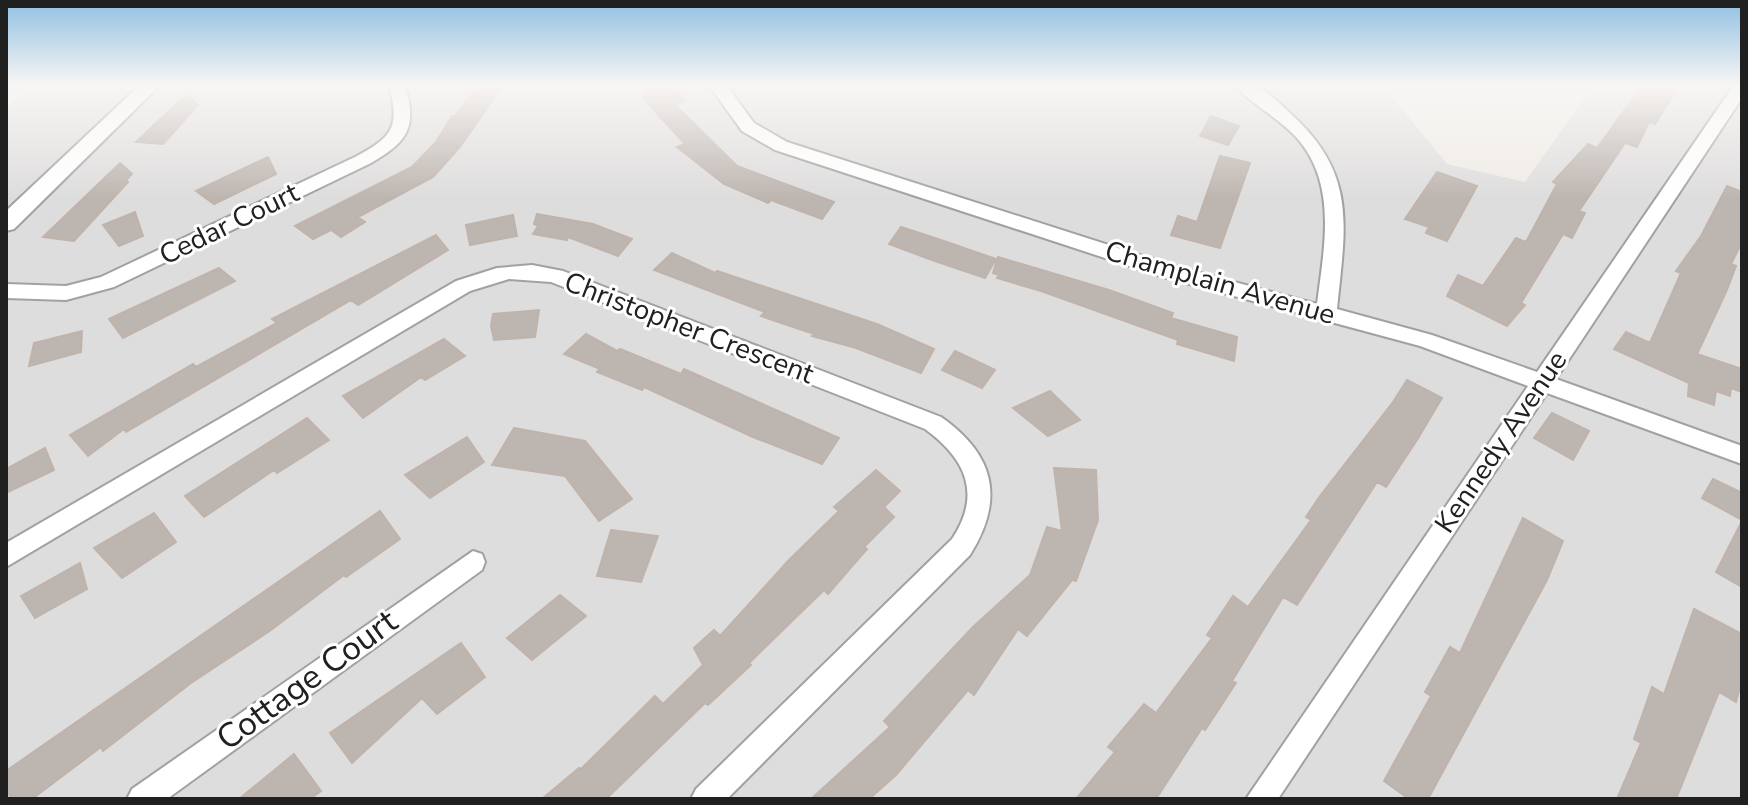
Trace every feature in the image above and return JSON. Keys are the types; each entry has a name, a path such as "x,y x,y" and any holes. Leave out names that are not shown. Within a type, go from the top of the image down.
{"street":[{"path":"6,224 112,123"},
{"name":"Cedar Court","path":"6,291 58,294 93,287 363,160 378,152 403,123"},
{"name":"Champlain Avenue","path":"745,123 781,146 1167,271 1425,340 1742,455"},
{"path":"1291,123 1310,140 1333,184 1334,228 1326,313"},
{"name":"Kennedy Avenue","path":"1261,799 1717,123"},
{"name":"Christopher Crescent","path":"6,556 463,286 508,272 526,271 556,276 933,423 962,446 978,475 979,513 972,533 961,547 706,799"},
{"name":"Cottage Court","path":"142,799 473,562"}],"shaded area":[{"path":"6,123 1413,123 1447,164 1525,182 1567,123 1742,123 1742,799 6,799"}],"building":[{"path":"157,123 182,123 163,144 136,142"},
{"path":"448,123 477,123 433,177 358,217 365,222 341,237 331,230 313,239 295,226 412,167 436,142"},
{"path":"665,123 693,123 737,166 834,202 822,219 771,200 768,203 724,184 677,147 685,144"},
{"path":"1207,123 1239,126 1228,145 1200,136"},
{"path":"1616,123 1649,123 1637,147 1625,143 1579,211 1585,213 1572,238 1563,234 1521,303 1525,305 1507,326 1447,296 1458,275 1483,286 1516,238 1526,242 1557,184 1553,182 1588,144 1597,148"},
{"path":"1220,156 1250,163 1220,248 1171,235 1178,216 1197,222"},
{"path":"268,157 276,174 214,204 196,191"},
{"path":"120,163 132,174 126,180 128,182 74,241 43,237"},
{"path":"1437,172 1477,186 1447,241 1426,233 1429,227 1405,219"},
{"path":"1727,186 1742,192 1742,242 1731,264 1736,266 1726,292 1697,354 1742,369 1742,392 1731,388 1730,396 1716,391 1714,405 1688,396 1689,383 1614,349 1626,332 1650,343 1681,273 1676,271 1701,236"},
{"path":"135,212 143,236 119,246 103,225"},
{"path":"537,214 593,224 632,239 618,256 568,237 567,240 533,234 538,226 534,224"},
{"path":"513,215 517,236 470,245 466,225"},
{"path":"901,227 996,259 985,278 889,244"},
{"path":"436,235 448,250 358,305 351,300 126,432 124,429 88,456 70,435 193,364 196,367 277,323 272,319"},
{"path":"672,253 715,273 717,271 877,324 934,349 921,373 856,348 812,336 814,334 761,316 765,312 654,270"},
{"path":"998,257 1109,290 1173,313 1171,318 1237,337 1234,361 1177,344 1178,340 997,278 999,275 993,273"},
{"path":"219,268 235,281 123,338 109,319"},
{"path":"539,310 535,337 494,340 491,326 493,314"},
{"path":"82,331 81,352 29,366 34,343"},
{"path":"586,334 617,351 620,349 681,374 684,369 839,438 822,464 753,437 644,387 642,390 597,372 600,369 564,354"},
{"path":"444,339 465,356 425,380 421,377 363,418 343,396"},
{"path":"955,351 995,370 982,388 942,370"},
{"path":"1407,380 1442,398 1417,440 1386,487 1377,482 1297,605 1283,597 1232,681 1236,683 1205,730 1202,728 1156,799 1076,799 1115,752 1108,747 1144,704 1156,713 1212,638 1207,635 1233,596 1248,607 1311,520 1306,517 1320,496"},
{"path":"1050,391 1080,420 1048,436 1013,408"},
{"path":"1552,413 1589,431 1573,460 1534,438"},
{"path":"307,418 329,440 277,473 274,470 204,517 185,496"},
{"path":"514,428 585,441 632,499 599,521 565,476 492,465"},
{"path":"467,437 484,462 430,498 405,475"},
{"path":"45,448 54,470 6,493 6,469"},
{"path":"1054,468 1096,470 1098,520 1076,581 1072,580 1027,636 1018,629 974,695 968,690 896,775 869,799 811,799 890,727 884,721 973,627 1030,575 1047,527 1062,531"},
{"path":"876,470 900,491 884,507 894,517 864,547 867,549 828,594 824,590 749,663 751,665 708,705 705,703 606,799 542,799 581,769 655,696 663,704 703,665 694,648 714,630 720,636 788,561 839,511 834,507"},
{"path":"1713,479 1742,493 1742,520 1702,498"},
{"path":"380,511 400,539 191,683 103,751 101,747 32,799 12,799 6,791 6,771"},
{"path":"154,513 176,542 122,578 94,548"},
{"path":"1523,518 1563,541 1547,580 1428,799 1409,799 1384,781 1431,696 1425,692 1450,647 1460,653"},
{"path":"1742,521 1742,587 1716,572"},
{"path":"611,530 658,536 641,582 597,576"},
{"path":"80,563 87,589 35,618 21,596"},
{"path":"560,595 586,616 532,660 507,638"},
{"path":"1694,609 1742,634 1742,680 1736,702 1719,692 1676,799 1617,799 1641,743 1634,739 1652,687 1664,694"},
{"path":"461,643 485,677 437,714 422,698 352,763 330,733"},
{"path":"294,754 321,791 310,799 239,799"}]}
